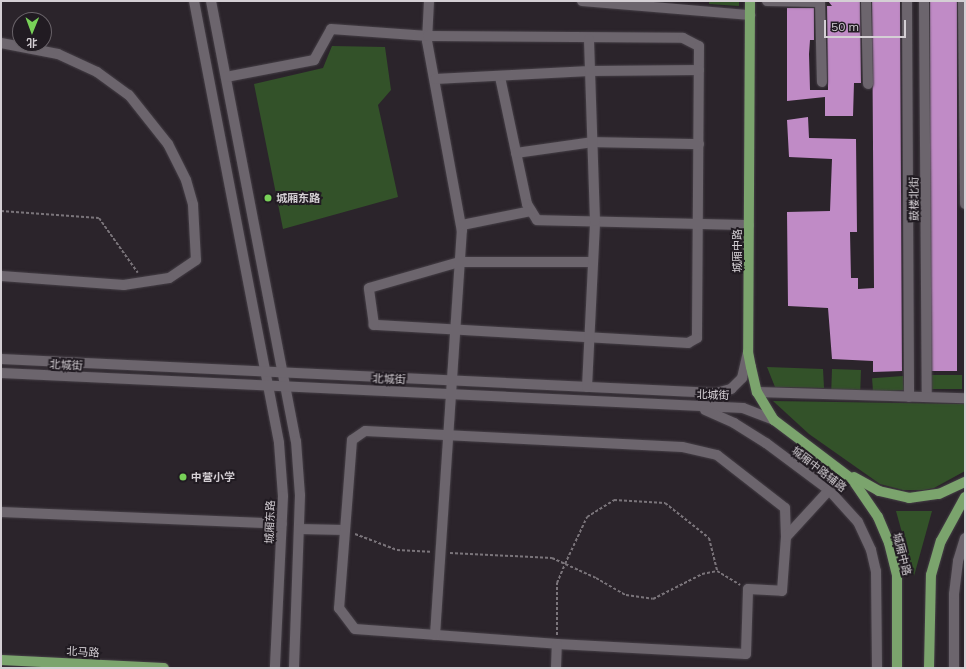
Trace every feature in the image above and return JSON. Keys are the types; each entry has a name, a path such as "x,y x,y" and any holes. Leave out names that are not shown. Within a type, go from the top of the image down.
{"main road":[{"name":"城厢中路","path":"750,1 748,352 757,392 774,420 834,464 879,491 902,497 939,494 965,482"},
{"name":"城厢中路","path":"834,464 860,488 878,517 889,543 898,586 897,668"},
{"path":"929,668 931,575 941,541 965,497"},
{"name":"北马路","path":"1,660 164,668"}],"street":[{"name":"城厢东路","path":"194,1 279,443 282,524 275,668"},
{"path":"211,1 283,374 298,464 300,529 294,668"},
{"path":"429,1 428,36 462,225 455,381 449,393 435,635"},
{"path":"582,1 750,15"},
{"path":"767,1 820,2 822,82"},
{"path":"866,1 868,84"},
{"name":"鼓楼北街","path":"907,1 909,397"},
{"name":"鼓楼北街","path":"924,1 927,397"},
{"path":"963,1 965,204"},
{"path":"226,76 314,60 331,29 428,36 590,39 683,38 699,46 699,225 697,338 688,343 374,324 369,288 460,262 593,262"},
{"path":"587,387 596,221 590,39"},
{"path":"1,43 58,54 97,72 129,95 168,144 186,180 193,205 196,260 169,278 124,285 1,276"},
{"path":"435,79 500,77 590,71 699,70"},
{"path":"500,77 527,204 537,220 749,226"},
{"path":"516,152 593,142 699,144"},
{"path":"462,225 531,211"},
{"name":"北城街","path":"1,359 692,393 723,392 742,378 748,352"},
{"name":"北城街","path":"1,374 449,393 743,408 774,420"},
{"path":"757,392 965,398"},
{"name":"城厢中路辅路","path":"692,406 719,415 734,423 829,490 858,522 874,559 877,590 877,668"},
{"path":"365,431 682,447 717,455 785,508 786,537 782,591 748,589 746,654 557,644 355,629 339,608 345,530 352,440 365,431"},
{"path":"786,537 829,490"},
{"path":"1,512 282,524"},
{"path":"300,529 345,530"},
{"path":"954,668 954,594 958,560 965,538"},
{"path":"556,668 557,644"}],"path":[{"path":"1,149 1,157"},
{"path":"1,211 99,218 144,282"},
{"path":"557,644 557,583 587,516 614,500 665,503 709,538 716,571"},
{"path":"345,530 397,550 552,558 626,595 653,600 702,574 716,571 748,589"}],"green space":[{"path":"709,1 739,1 739,6 709,4"},
{"path":"332,46 385,47 391,90 378,105 398,197 283,229 254,84 323,68"},
{"path":"767,367 823,369 824,388 775,387"},
{"path":"832,369 861,370 860,390 831,389"},
{"path":"931,375 962,375 962,389 931,389"},
{"path":"903,376 904,390 873,392 872,378"},
{"path":"773,401 965,404 965,471 934,488 924,490 903,490 880,484 809,434"},
{"path":"896,511 932,511 914,576"}],"building":[{"path":"828,1 860,1 861,83 854,83 853,116 825,116 825,97 787,101 787,8 814,8 814,40 810,40 809,54 810,90 828,90 827,6 832,6"},
{"path":"872,1 900,1 902,371 873,372 873,361 832,359 828,308 788,306 787,212 830,211 832,159 789,157 787,120 808,117 809,138 856,139 857,232 850,232 851,278 858,278 858,289 874,288"},
{"path":"930,1 957,1 957,371 930,371"}],"place":[{"name":"城厢东路","path":"268,198"},
{"name":"中营小学","path":"183,477"}]}
